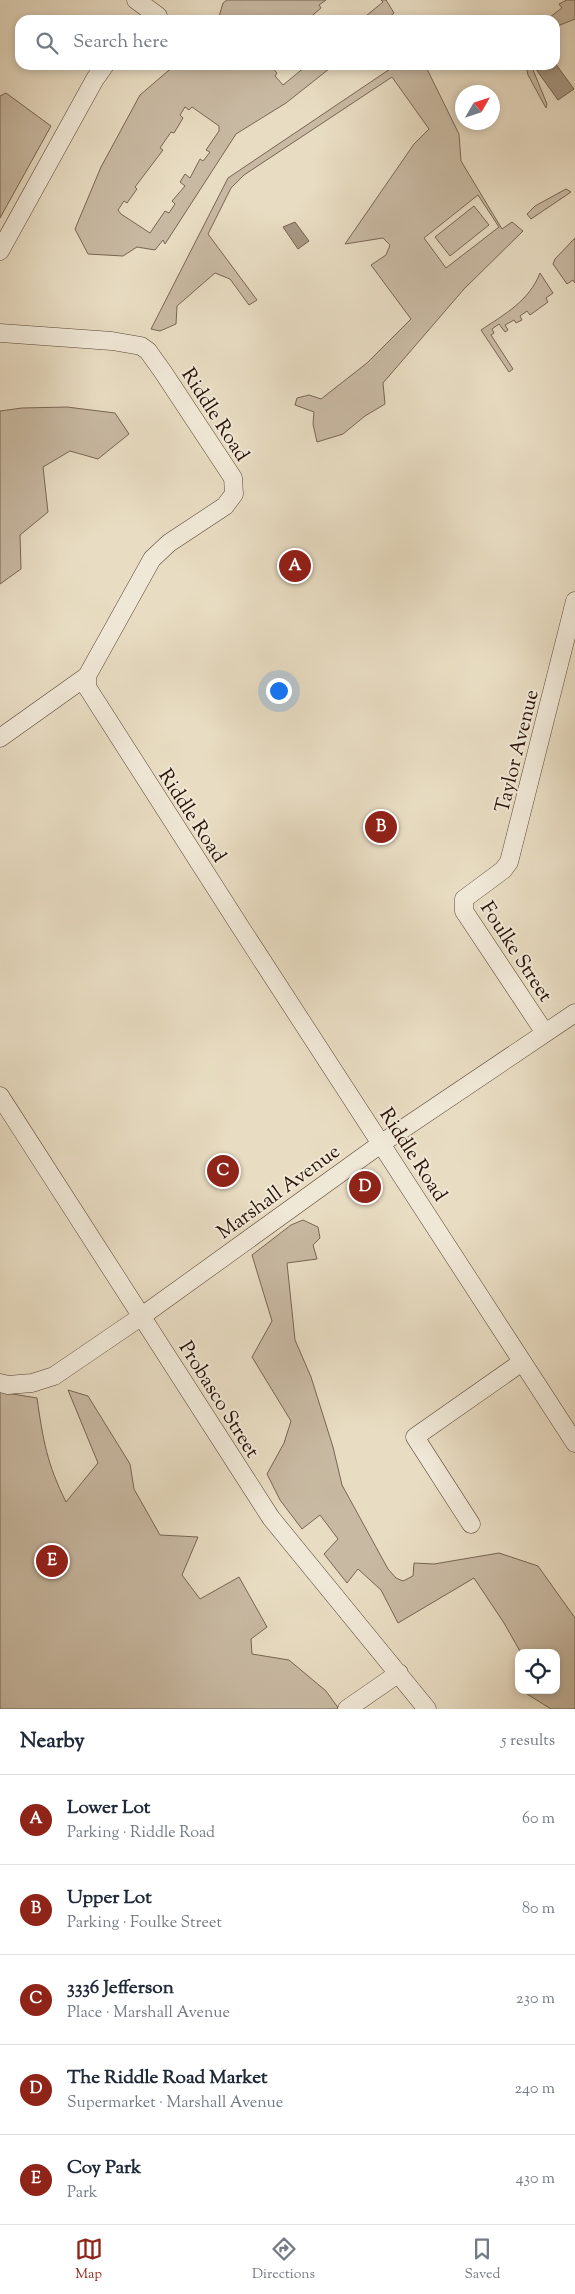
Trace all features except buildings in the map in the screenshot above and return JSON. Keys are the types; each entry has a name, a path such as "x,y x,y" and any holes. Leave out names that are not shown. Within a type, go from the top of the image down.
{"street":[{"path":"136,0 153,15"},
{"path":"0,251 101,70"},
{"name":"Riddle Road","path":"0,332 112,341 141,346 148,351 163,372 233,478 234,494 225,506 168,543 152,559 87,676 87,687 522,1362 573,1436"},
{"name":"Taylor Avenue","path":"470,893 503,870 509,862 575,601"},
{"path":"0,738 87,676"},
{"name":"Foulke Street","path":"470,893 464,899 464,911 545,1033"},
{"name":"Marshall Avenue","path":"0,1383 8,1385 32,1382 54,1376 142,1316 382,1143 575,1013"},
{"name":"Probasco Street","path":"0,1096 271,1518 427,1709"},
{"path":"471,1524 415,1437 522,1362"},
{"path":"347,1709 399,1673"}],"shaded area":[{"path":"227,0 326,0 319,5 321,8 313,15 219,15 223,3"},
{"path":"381,0 386,0 394,13 392,15 367,15 383,2"},
{"path":"567,0 575,0 575,19 560,25 560,15 553,15 562,8 559,4"},
{"path":"169,70 274,70 277,73 275,76 283,85 301,70 328,70 286,103 236,134 165,244 163,240 155,250 137,247 123,256 88,254 75,229 101,167 140,95","holes":["185,107 189,110 192,107 219,126 219,131 206,150 210,152 203,161 200,159 190,178 185,174 180,182 185,186 172,201 175,204 169,213 165,211 150,233 118,210 124,201 127,203 137,189 135,187 163,150 160,148 171,132 174,133 183,118 180,115"]},
{"path":"389,70 427,70 455,126 455,130 459,134 461,161 502,229 512,222 523,231 464,289 383,383 385,404 365,416 343,434 317,442 313,424 314,412 295,405 297,398 309,395 321,399 367,363 411,319 371,265 386,255 390,245 383,238 345,244 414,144 429,129 392,77 244,175 231,188 208,234 257,300 249,305 230,279 215,273 177,306 176,324 160,331 151,329 228,178","holes":["478,195 499,227 446,268 424,238"]},
{"path":"527,70 533,70 547,104 546,108"},
{"path":"536,70 560,70 574,89 558,100"},
{"path":"6,93 51,126 0,218 0,96"},
{"path":"566,189 571,192 531,219 527,214 535,206"},
{"path":"474,206 489,225 450,256 435,237"},
{"path":"295,222 309,241 298,249 283,227"},
{"path":"575,238 575,283 573,280 567,284 553,264 555,259"},
{"path":"540,273 553,293 546,298 548,302 530,315 527,311 520,316 522,320 516,323 514,320 505,325 508,330 505,332 499,324 492,329 494,333 491,335 513,369 509,372 481,330 523,299"},
{"path":"67,407 115,413 129,434 98,459 70,451 43,467 48,512 20,535 21,569 0,584 0,411 22,408"},
{"path":"303,1220 318,1227 320,1238 313,1245 317,1259 287,1263 295,1340 311,1377 333,1447 342,1485 388,1569 396,1578 403,1581 413,1576 414,1563 434,1564 499,1553 538,1566 575,1618 575,1709 551,1709 527,1694 560,1694 560,1649 519,1649 474,1578 398,1623 381,1590 358,1569 347,1583 324,1554 338,1539 320,1515 302,1529 280,1500 267,1474 284,1443 291,1421 252,1357 272,1321 252,1255 291,1225"},
{"path":"68,1390 88,1396 130,1464 134,1489 160,1535 198,1537 182,1575 200,1599 239,1577 267,1627 251,1639 252,1654 289,1660 326,1691 339,1709 0,1709 0,1392 37,1398 47,1452 54,1476 66,1502 98,1463"}],"place":[{"name":"Lower Lot","path":"295,566"},
{"name":"Upper Lot","path":"381,827"},
{"name":"3336 Jefferson","path":"223,1171"},
{"name":"The Riddle Road Market","path":"365,1187"},
{"name":"Coy Park","path":"52,1561"}]}
